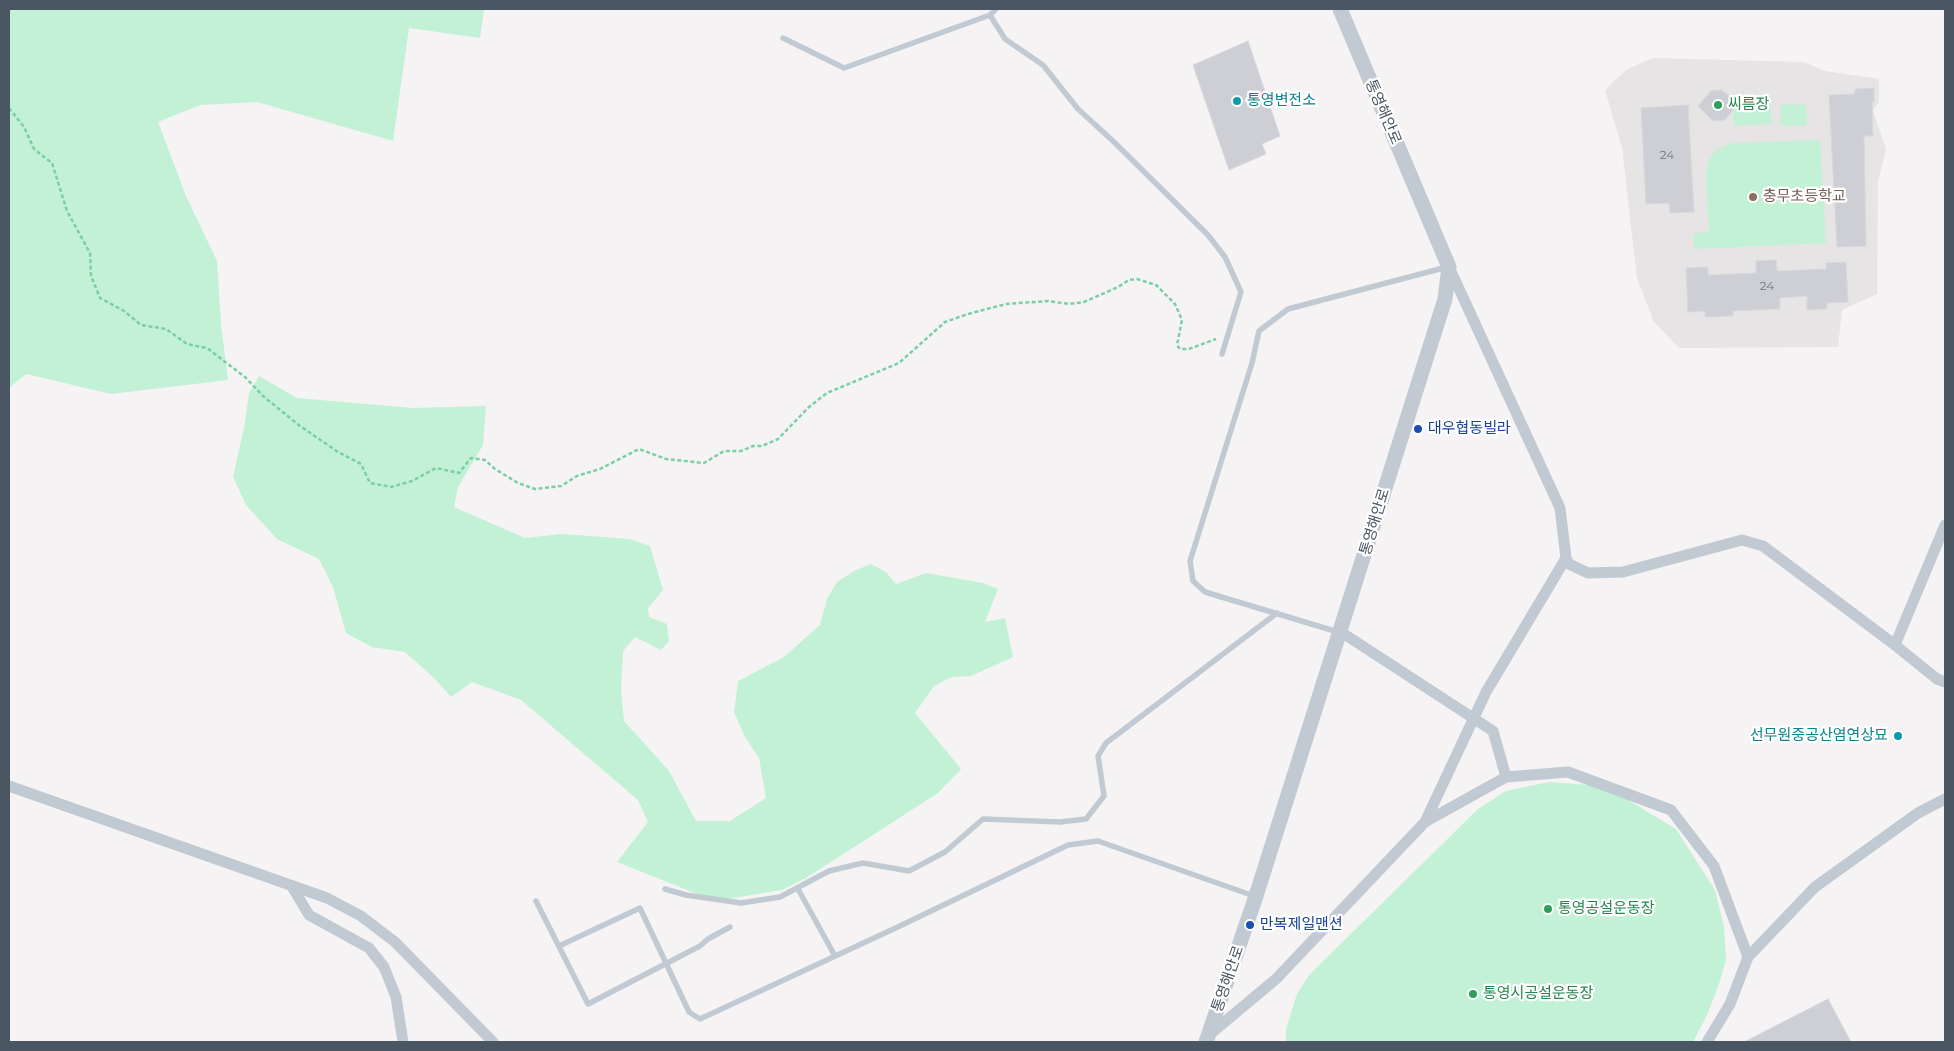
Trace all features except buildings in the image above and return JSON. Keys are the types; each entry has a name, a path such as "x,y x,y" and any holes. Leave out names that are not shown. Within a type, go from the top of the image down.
{"street":[{"name":"통영해안로","path":"1208,1039 1341,632 1446,299 1449,267 1340,9"},
{"path":"1449,267 1560,508 1566,558 1569,564 1588,573 1622,572 1742,540 1763,546 1895,645 1937,679 1945,682"},
{"path":"1895,645 1945,525"},
{"path":"1425,822 1486,692 1566,558"},
{"path":"1341,632 1493,732 1506,777"},
{"path":"1208,1039 1276,979 1425,822 1506,777 1568,772 1671,810 1714,866 1748,957"},
{"path":"9,786 327,898 361,916 395,942 493,1042"},
{"path":"1706,1042 1730,1004 1748,957 1815,887 1918,813 1945,799"},
{"path":"291,885 309,915 369,948 384,967 396,997 403,1042"}],"lane":[{"path":"783,38 844,68 990,15 996,9"},
{"path":"990,15 1005,39 1043,65 1078,109 1208,234 1225,258 1241,292 1222,354"},
{"path":"1341,632 1204,592 1194,581 1190,561 1252,363 1259,331 1288,309 1449,267"},
{"path":"665,889 741,904 780,897 829,871 863,863 910,872 945,852 983,820 1060,822 1086,819 1104,796 1098,756 1106,743 1277,614"},
{"path":"558,946 640,908 689,1012 700,1019 1068,845 1098,841 1256,896"},
{"path":"798,889 835,956"},
{"path":"536,901 588,1004 700,946 708,939 730,927"}],"path":[{"path":"9,108 24,127 34,149 52,163 67,211 90,252 91,276 100,298 124,310 140,325 166,329 187,344 207,348 245,377 263,396 300,426 338,452 361,464 370,483 391,487 412,481 436,468 458,473 471,458 484,460 495,469 535,489 561,486 577,476 600,469 639,449 666,459 704,463 724,451 741,451 753,446 762,446 778,439 809,407 827,393 899,363 945,322 1006,304 1048,301 1069,304 1084,302 1129,280 1137,279 1156,285 1175,304 1182,320 1177,344 1180,349 1188,349 1228,336"}],"shaded area":[{"name":"충무초등학교","path":"1653,58 1804,62 1825,71 1879,79 1879,102 1873,110 1886,149 1878,182 1877,294 1842,310 1838,347 1679,348 1654,322 1637,278 1622,148 1605,90 1626,70"}],"green space":[{"path":"9,9 484,9 480,38 409,28 393,141 257,102 200,105 158,122 186,196 217,261 221,324 228,380 111,394 26,374 9,388"},
{"path":"1770,103 1772,124 1734,126 1733,105"},
{"path":"1806,104 1807,125 1781,126 1780,105"},
{"path":"1820,140 1826,243 1694,249 1693,234 1709,231 1706,175 1709,160 1716,150 1731,143"},
{"path":"259,376 297,398 413,408 486,406 483,445 458,487 454,507 525,538 561,534 630,539 650,546 663,590 648,608 649,617 667,624 669,641 661,650 635,637 623,651 621,690 624,721 669,771 696,821 730,821 766,798 759,758 745,737 734,712 738,681 784,657 820,625 827,599 837,582 854,571 871,564 886,572 896,584 926,573 983,583 998,589 985,622 1005,618 1013,657 971,676 952,677 934,686 915,713 961,769 938,793 806,878 782,890 715,901 617,862 648,822 638,800 521,700 472,682 451,697 434,678 405,652 372,647 346,633 333,587 319,559 277,539 246,505 233,477 245,423 249,393"},
{"name":"통영공설운동장","path":"1549,782 1589,785 1618,794 1676,829 1715,890 1724,927 1726,960 1707,1015 1693,1042 1286,1042 1286,1029 1297,994 1309,975 1478,809 1506,791"}],"place":[{"name":"통영변전소","path":"1237,101"},
{"name":"씨름장","path":"1718,105"},
{"name":"충무초등학교","path":"1753,197"},
{"name":"대우협동빌라","path":"1418,429"},
{"name":"선무원중공산염연상묘","path":"1898,736"},
{"name":"통영공설운동장","path":"1548,909"},
{"name":"만복제일맨션","path":"1250,925"},
{"name":"통영시공설운동장","path":"1473,994"}]}
